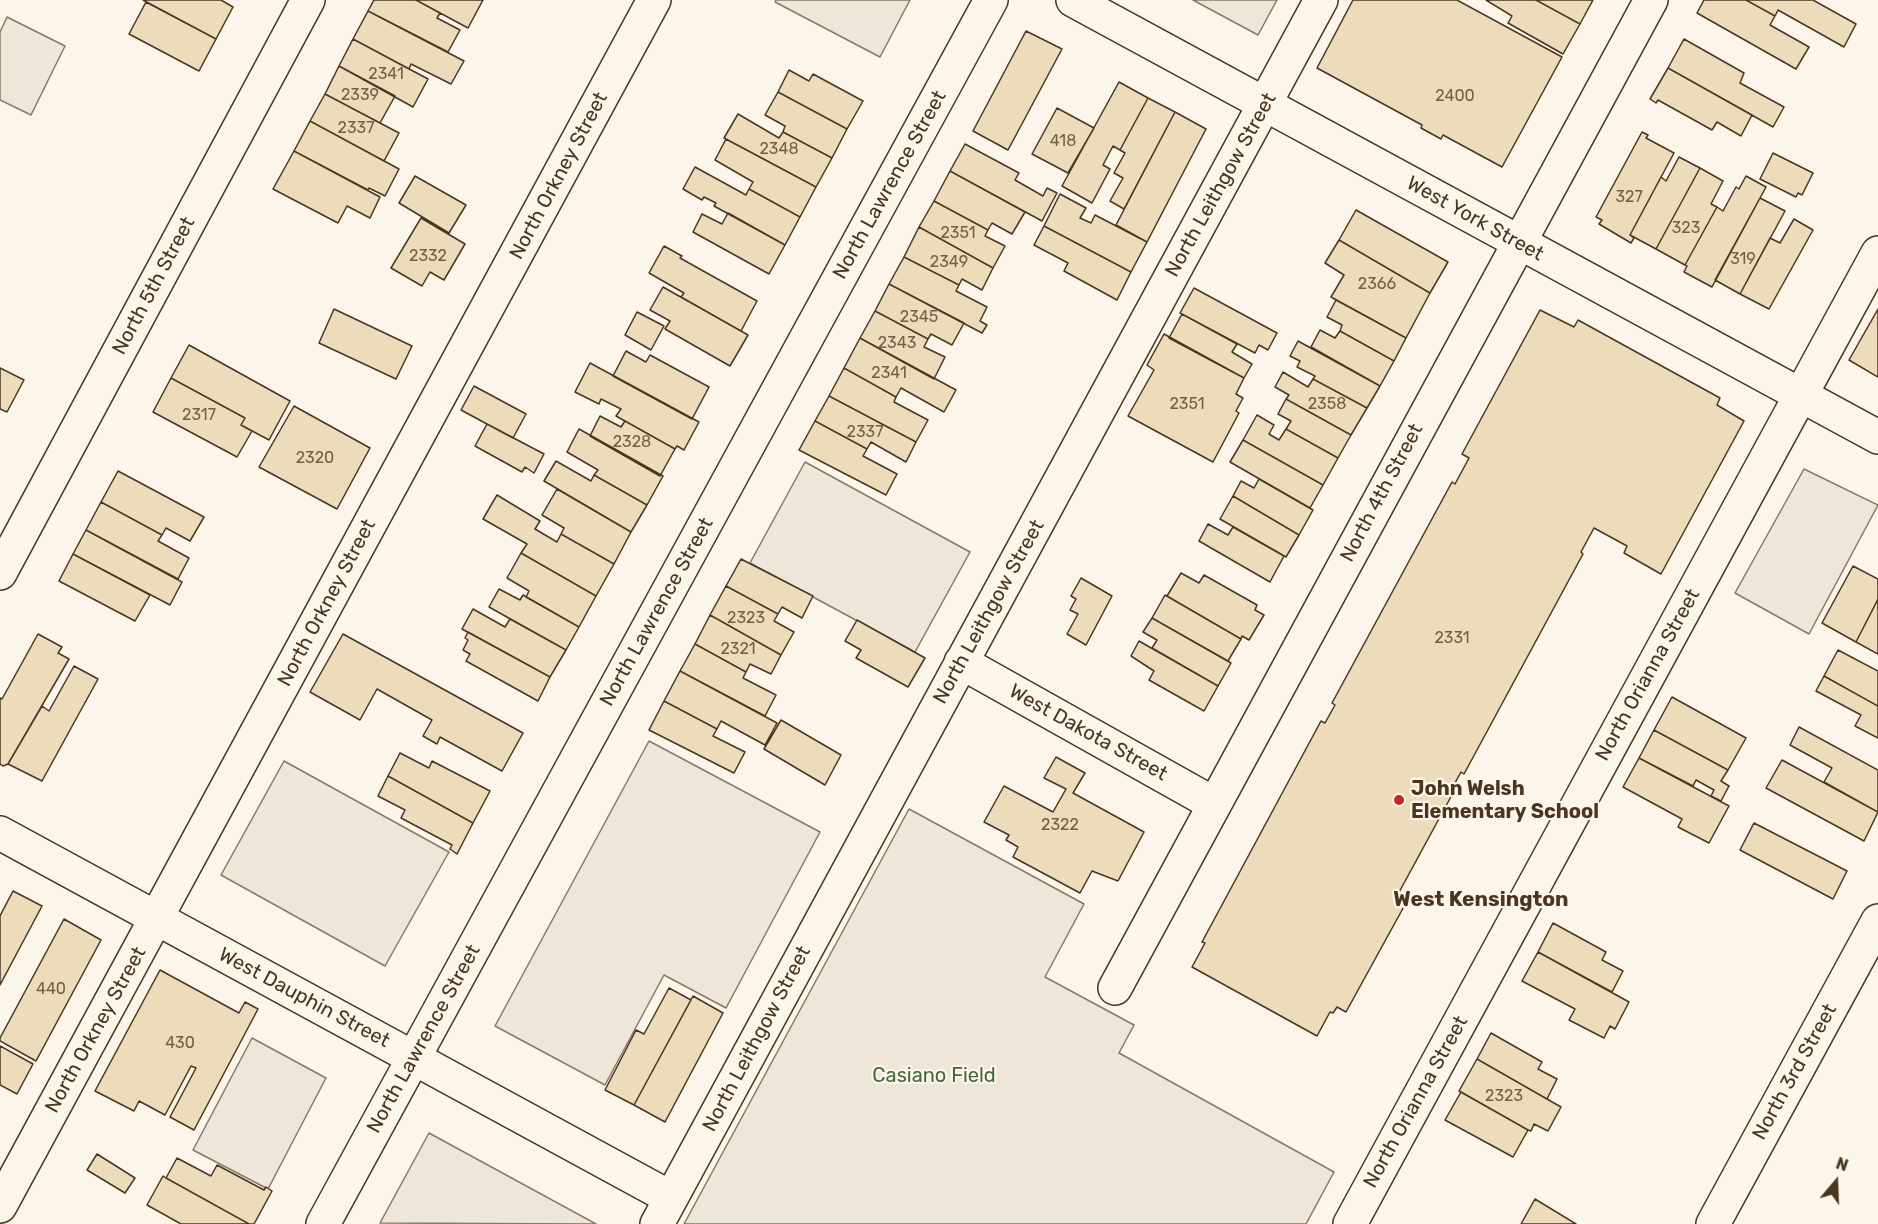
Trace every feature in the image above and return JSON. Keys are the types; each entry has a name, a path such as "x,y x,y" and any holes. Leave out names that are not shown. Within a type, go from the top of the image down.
{"street":[{"name":"North 5th Street","path":"0,573 308,0"},
{"name":"North Orkney Street","path":"0,1206 654,0"},
{"name":"North Lawrence Street","path":"323,1224 991,0"},
{"name":"West York Street","path":"1073,0 1878,437"},
{"name":"North Leithgow Street","path":"664,1211 1321,0"},
{"name":"North 4th Street","path":"1115,988 1651,0"},
{"name":"North Orianna Street","path":"1350,1224 1878,253"},
{"name":"West Dakota Street","path":"961,662 1214,804"},
{"name":"West Dauphin Street","path":"0,833 414,1058 664,1211"},
{"name":"North 3rd Street","path":"1713,1224 1878,921"}],"green space":[{"path":"776,0 910,0 880,57 775,2"},
{"path":"1193,0 1277,0 1258,35"},
{"path":"7,17 65,46 31,115 0,100 0,32"},
{"path":"805,462 970,552 915,652 750,563"},
{"path":"1804,469 1878,505 1809,634 1735,593"},
{"path":"649,741 820,832 726,1008 664,975 605,1085 495,1026"},
{"path":"284,761 449,852 385,966 221,875"},
{"name":"Casiano Field","path":"909,809 1084,904 1045,977 1134,1025 1119,1053 1334,1172 1306,1224 684,1224"},
{"path":"252,1038 326,1078 268,1189 193,1150"},
{"path":"429,1133 596,1224 380,1223"}],"building":[{"path":"143,0 221,0 233,7 216,39"},
{"path":"374,0 416,0 440,13 437,18 460,30 448,52 368,11"},
{"path":"416,0 483,0 468,28"},
{"path":"1353,0 1457,0 1562,57 1502,167 1443,135 1441,139 1421,128 1422,125 1317,68"},
{"path":"1486,0 1536,0 1580,24 1563,54 1508,23 1512,16"},
{"path":"1536,0 1593,0 1580,24"},
{"path":"1704,0 1746,0 1775,16 1770,25 1809,47 1796,69 1697,13"},
{"path":"1746,0 1813,0 1856,24 1844,47 1778,10 1775,16"},
{"path":"146,2 216,39 199,71 129,34"},
{"path":"368,11 464,61 451,84 411,64 409,69 353,39"},
{"path":"1026,31 1062,49 1008,150 973,131"},
{"path":"353,39 428,79 413,107 339,66"},
{"path":"1684,39 1744,73 1740,83 1784,107 1773,127 1668,68"},
{"path":"339,66 395,96 380,123 325,94"},
{"path":"1668,68 1752,115 1741,136 1717,122 1712,130 1658,100 1656,103 1650,99"},
{"path":"789,70 809,81 813,74 863,101 847,129 778,92"},
{"path":"1119,82 1148,98 1120,150 1113,146 1103,165 1110,169 1092,203 1062,186"},
{"path":"778,92 847,129 832,158 783,132 785,126 765,115"},
{"path":"325,94 399,133 384,161 310,121"},
{"path":"1148,98 1175,112 1124,209 1110,201 1123,178 1114,173 1125,153 1120,150"},
{"path":"1057,108 1094,128 1068,173 1032,154"},
{"path":"1175,112 1206,129 1147,242 1116,225"},
{"path":"738,114 779,138 783,132 832,158 816,187 724,138"},
{"path":"310,121 399,169 385,196 369,188 368,190 294,151"},
{"path":"1642,132 1648,135 1646,138 1674,153 1630,235 1634,238 1631,243 1599,224 1602,220 1596,217"},
{"path":"726,139 816,187 800,217 749,189 753,182 715,160"},
{"path":"965,144 1019,173 1015,180 1043,196 1047,188 1057,193 1042,221 950,171"},
{"path":"294,151 380,197 370,218 347,206 338,223 273,189"},
{"path":"1773,153 1813,173 1802,195 1798,193 1796,197 1760,179"},
{"path":"1679,157 1700,168 1656,249 1630,235 1661,177 1666,181"},
{"path":"695,167 746,195 749,189 800,217 785,245 714,206 716,203 704,197 702,200 683,189"},
{"path":"1700,168 1723,181 1711,204 1717,207 1685,265 1656,249"},
{"path":"950,171 1025,212 1012,234 992,223 988,230 934,201"},
{"path":"415,176 466,205 449,233 399,203"},
{"path":"1746,176 1766,187 1712,287 1684,272 1687,266 1685,265 1717,207 1723,211 1736,187 1739,189"},
{"path":"1060,194 1086,208 1080,218 1091,223 1095,215 1147,242 1131,272 1044,226"},
{"path":"1760,198 1785,211 1740,294 1715,280"},
{"path":"934,201 988,230 985,236 1005,246 993,268 919,227"},
{"path":"1356,210 1448,262 1430,293 1339,240"},
{"path":"728,213 785,245 769,274 693,232 702,214 722,224"},
{"path":"421,218 465,244 444,280 430,272 422,286 391,268"},
{"path":"1794,219 1813,230 1769,309 1740,294 1770,238 1780,243"},
{"path":"1044,226 1131,272 1117,300 1064,271 1068,263 1034,245"},
{"path":"919,227 993,268 982,290 962,279 959,285 904,257"},
{"path":"1339,240 1430,293 1406,338 1331,297 1344,275 1325,263"},
{"path":"664,246 682,256 680,258 757,301 741,331 681,297 684,293 649,273"},
{"path":"904,257 959,285 956,291 987,307 980,321 987,325 982,333 889,284"},
{"path":"889,284 964,323 952,345 931,334 928,339 875,311"},
{"path":"663,287 748,335 730,366 665,329 670,321 650,310"},
{"path":"1194,288 1277,333 1268,350 1259,345 1255,353 1180,313"},
{"path":"1336,300 1406,338 1394,361 1340,331 1342,325 1327,317"},
{"path":"334,309 412,346 396,379 319,343"},
{"path":"1878,309 1878,377 1849,360"},
{"name":"John Welsh Elementary School","path":"1540,310 1574,327 1578,320 1720,398 1717,405 1744,421 1661,574 1624,553 1627,546 1594,528 1581,552 1583,554 1464,774 1461,772 1450,792 1453,793 1397,896 1407,901 1346,1012 1337,1007 1333,1013 1330,1012 1317,1036 1192,967 1205,943 1202,942 1321,721 1325,723 1335,705 1332,703 1452,482 1455,484 1469,458 1462,454"},
{"path":"875,311 928,339 924,347 945,357 934,379 860,338"},
{"path":"637,312 664,326 651,350 625,335"},
{"path":"1182,314 1237,344 1232,352 1252,364 1244,378 1169,338"},
{"path":"1320,330 1335,338 1340,331 1394,361 1380,386 1311,347"},
{"path":"1164,334 1244,378 1236,394 1243,398 1236,411 1239,413 1213,462 1128,416 1154,370 1147,365"},
{"path":"860,338 956,390 944,412 901,388 896,397 844,368"},
{"path":"1298,341 1380,386 1367,408 1313,379 1315,376 1297,367 1300,361 1290,356"},
{"path":"189,345 290,401 269,440 241,425 245,418 171,378"},
{"path":"626,351 646,362 650,355 709,387 692,419 613,376"},
{"path":"590,363 699,422 684,450 677,446 675,449 616,416 621,409 601,399 599,404 575,392"},
{"path":"0,368 24,380 7,412 0,409"},
{"path":"844,368 896,397 894,402 928,420 916,442 829,396"},
{"path":"1283,372 1308,387 1313,379 1367,408 1351,435 1286,399 1289,395 1275,387"},
{"path":"171,378 245,418 241,425 252,431 237,457 153,412"},
{"path":"474,386 526,414 513,438 461,410"},
{"path":"829,396 916,442 906,462 871,442 867,449 815,421"},
{"path":"1286,399 1351,435 1338,458 1286,429 1291,421 1278,414"},
{"path":"294,406 370,448 337,509 259,467"},
{"path":"1257,415 1274,425 1269,434 1279,440 1286,429 1338,458 1323,485 1243,440"},
{"path":"600,416 621,427 625,421 675,449 660,476 590,436"},
{"path":"815,421 867,449 863,456 897,474 886,495 799,450"},
{"path":"487,424 544,454 534,473 525,467 522,472 475,446"},
{"path":"579,429 663,476 647,505 594,475 598,470 567,452"},
{"path":"1243,440 1323,485 1310,508 1230,462"},
{"path":"556,461 591,481 594,475 647,505 631,532 544,481"},
{"path":"118,471 204,517 190,541 166,528 162,535 101,502"},
{"path":"1259,479 1313,510 1299,535 1233,496 1241,481 1254,488"},
{"path":"557,489 631,532 614,564 561,534 564,528 542,515"},
{"path":"497,495 540,521 535,529 557,542 561,534 614,564 596,596 521,553 527,544 483,519"},
{"path":"1233,496 1299,535 1286,557 1220,519"},
{"path":"101,502 162,535 158,541 189,558 178,579 86,530"},
{"path":"1208,524 1228,535 1233,527 1284,556 1270,582 1199,541"},
{"path":"86,530 182,582 170,605 73,554"},
{"path":"521,553 596,596 579,627 526,597 529,591 507,578"},
{"path":"73,554 150,595 135,621 59,581"},
{"path":"741,559 813,596 802,618 782,607 778,614 726,586"},
{"path":"1853,566 1878,579 1878,599 1856,642 1822,623"},
{"path":"1181,573 1199,583 1204,575 1257,605 1255,610 1264,615 1249,640 1242,636 1241,639 1167,596"},
{"path":"1081,578 1112,596 1086,645 1067,634 1078,614 1070,610 1076,599 1071,596"},
{"path":"726,586 778,614 774,621 794,632 781,655 710,615"},
{"path":"499,589 520,600 523,595 579,627 566,650 489,607"},
{"path":"1165,595 1241,639 1228,661 1152,618"},
{"path":"1878,599 1878,654 1856,642"},
{"path":"473,609 505,627 510,619 566,650 550,677 462,629"},
{"path":"710,615 781,655 771,674 750,664 746,672 695,644"},
{"path":"1152,618 1231,663 1218,686 1152,648 1157,640 1143,632"},
{"path":"857,620 925,658 908,687 856,658 861,650 845,641"},
{"path":"468,632 550,677 538,701 466,661 470,654 463,650 468,640 465,638"},
{"path":"38,634 62,647 58,653 69,659 8,764 3,766 0,764 0,698 2,699"},
{"path":"343,634 523,733 502,771 440,737 437,744 423,736 432,720 377,689 360,720 310,692"},
{"path":"1139,641 1218,686 1204,711 1149,680 1154,671 1131,656"},
{"path":"695,644 746,672 743,678 776,695 765,716 680,671"},
{"path":"1838,650 1878,671 1878,706 1824,676"},
{"path":"74,666 98,679 42,781 8,764 42,706 49,711"},
{"path":"680,671 777,723 765,745 721,721 717,729 664,701"},
{"path":"1824,676 1878,706 1878,738 1855,726 1861,715 1816,691"},
{"path":"1672,697 1746,738 1728,770 1654,730"},
{"path":"664,701 717,729 713,736 745,752 734,773 649,730"},
{"path":"781,720 841,755 825,785 764,749"},
{"path":"1799,727 1878,770 1878,812 1824,782 1832,768 1790,745"},
{"path":"1654,730 1728,770 1721,781 1729,786 1721,801 1711,796 1714,790 1696,780 1693,786 1639,758"},
{"path":"400,753 429,768 432,761 490,791 473,823 388,776"},
{"path":"1056,757 1085,773 1073,793 1144,832 1118,881 1092,871 1080,893 1013,857 1018,847 1006,840 1009,835 984,822 1004,786 1053,812 1066,789 1044,778"},
{"path":"1639,758 1729,806 1709,843 1678,827 1682,819 1623,787"},
{"path":"1782,760 1878,812 1864,841 1766,788"},
{"path":"388,776 473,823 457,854 450,849 452,845 401,818 405,810 378,796"},
{"path":"1754,823 1847,871 1833,899 1740,850"},
{"path":"13,891 42,906 0,985 0,916"},
{"path":"64,919 101,940 36,1061 0,1041 0,1038"},
{"path":"1553,923 1606,952 1602,960 1623,971 1612,992 1538,952"},
{"path":"1538,952 1629,1002 1615,1029 1610,1026 1604,1038 1569,1020 1575,1009 1522,981"},
{"path":"160,970 239,1013 245,1002 258,1009 194,1130 170,1117 196,1068 191,1066 165,1115 139,1101 134,1111 95,1091"},
{"path":"669,988 691,1000 634,1105 605,1090 636,1030 644,1034"},
{"path":"693,996 723,1013 665,1122 634,1105"},
{"path":"1491,1033 1542,1062 1538,1069 1557,1079 1547,1099 1477,1059"},
{"path":"0,1046 33,1064 17,1094 0,1085"},
{"path":"1477,1059 1561,1107 1548,1131 1534,1124 1531,1131 1528,1130 1459,1091"},
{"path":"1461,1092 1528,1130 1513,1157 1445,1120"},
{"path":"97,1154 135,1178 125,1193 87,1170"},
{"path":"177,1158 211,1176 217,1165 264,1190 266,1187 272,1191 254,1224 249,1224 166,1178"},
{"path":"163,1176 249,1224 181,1224 147,1205"},
{"path":"1535,1199 1576,1224 1521,1224"}],"place":[{"name":"John Welsh Elementary School","path":"1399,800"}],"district":[{"name":"West Kensington","path":"1481,900"}]}
